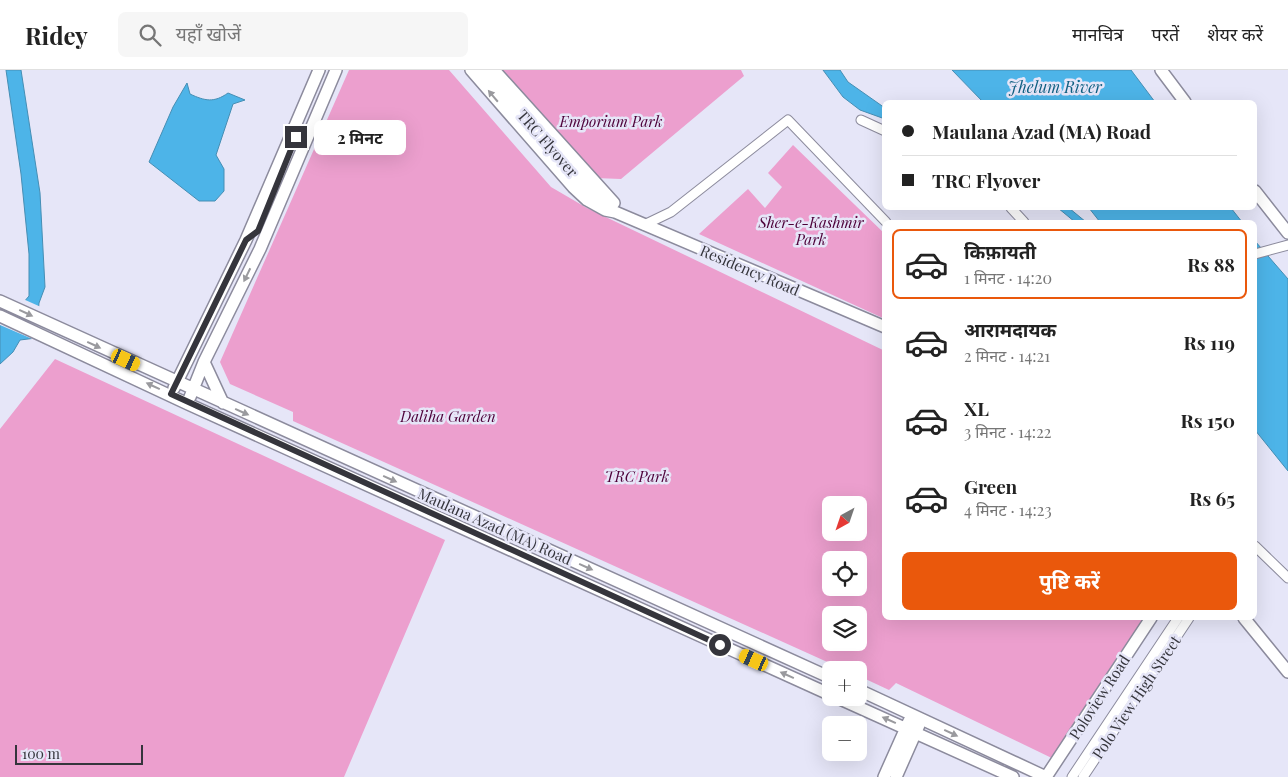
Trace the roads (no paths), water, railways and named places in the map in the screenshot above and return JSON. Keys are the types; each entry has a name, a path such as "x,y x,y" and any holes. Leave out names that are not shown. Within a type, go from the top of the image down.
{"main road":[{"path":"171,394 246,240 318,70"},
{"path":"246,240 260,226 290,150 326,70"},
{"path":"188,404 204,362 261,246 336,70"},
{"name":"Residency Road","path":"471,70 573,187 587,200 605,210 615,212 882,325"},
{"name":"TRC Flyover","path":"484,70 586,186 615,212"},
{"path":"494,70 616,204 615,212"},
{"path":"1161,70 1184,100"},
{"path":"1257,194 1288,233"},
{"path":"260,226 261,246"},
{"name":"Maulana Azad (MA) Road","path":"0,301 192,390 822,674"},
{"name":"Maulana Azad (MA) Road","path":"0,316 171,394 188,404 822,691"},
{"path":"204,362 223,403"},
{"name":"Poloview Road","path":"1046,777 1150,620"},
{"path":"1246,620 1288,672"},
{"path":"867,694 1046,777"},
{"path":"856,706 1013,777"},
{"path":"884,777 917,717"},
{"path":"896,777 911,730"}],"street":[{"path":"644,225 671,212 788,120 884,220"},
{"path":"861,120 882,130"},
{"path":"1013,210 1022,220"},
{"path":"1257,253 1288,245"},
{"path":"1257,548 1288,578"},
{"path":"1072,777 1177,620"},
{"name":"Polo View High Street","path":"1083,777 1188,620"}],"water":[{"path":"6,70 21,70 40,193 45,287 39,303 36,338 20,340 13,352 0,364 0,323 5,324 29,296 29,254 21,174"},
{"path":"823,70 840,70 848,82 882,106 882,118 860,110 843,97"},
{"name":"Jhelum River","path":"952,70 1131,70 1154,100 981,100"},
{"path":"187,83 190,94 200,98 214,100 228,93 245,100 233,104 216,155 224,169 224,191 215,201 199,201 149,162 173,107"},
{"path":"1060,210 1071,210 1084,220 1073,220"},
{"path":"1091,210 1233,210 1240,220 1098,220"},
{"path":"1257,243 1288,279 1288,471 1257,432"}],"park label":[{"name":"Emporium Park","path":"611,121"},
{"name":"Sher-e-Kashmir Park","path":"811,230"},
{"name":"Daliha Garden","path":"448,416"},
{"name":"TRC Park","path":"637,476"}]}
